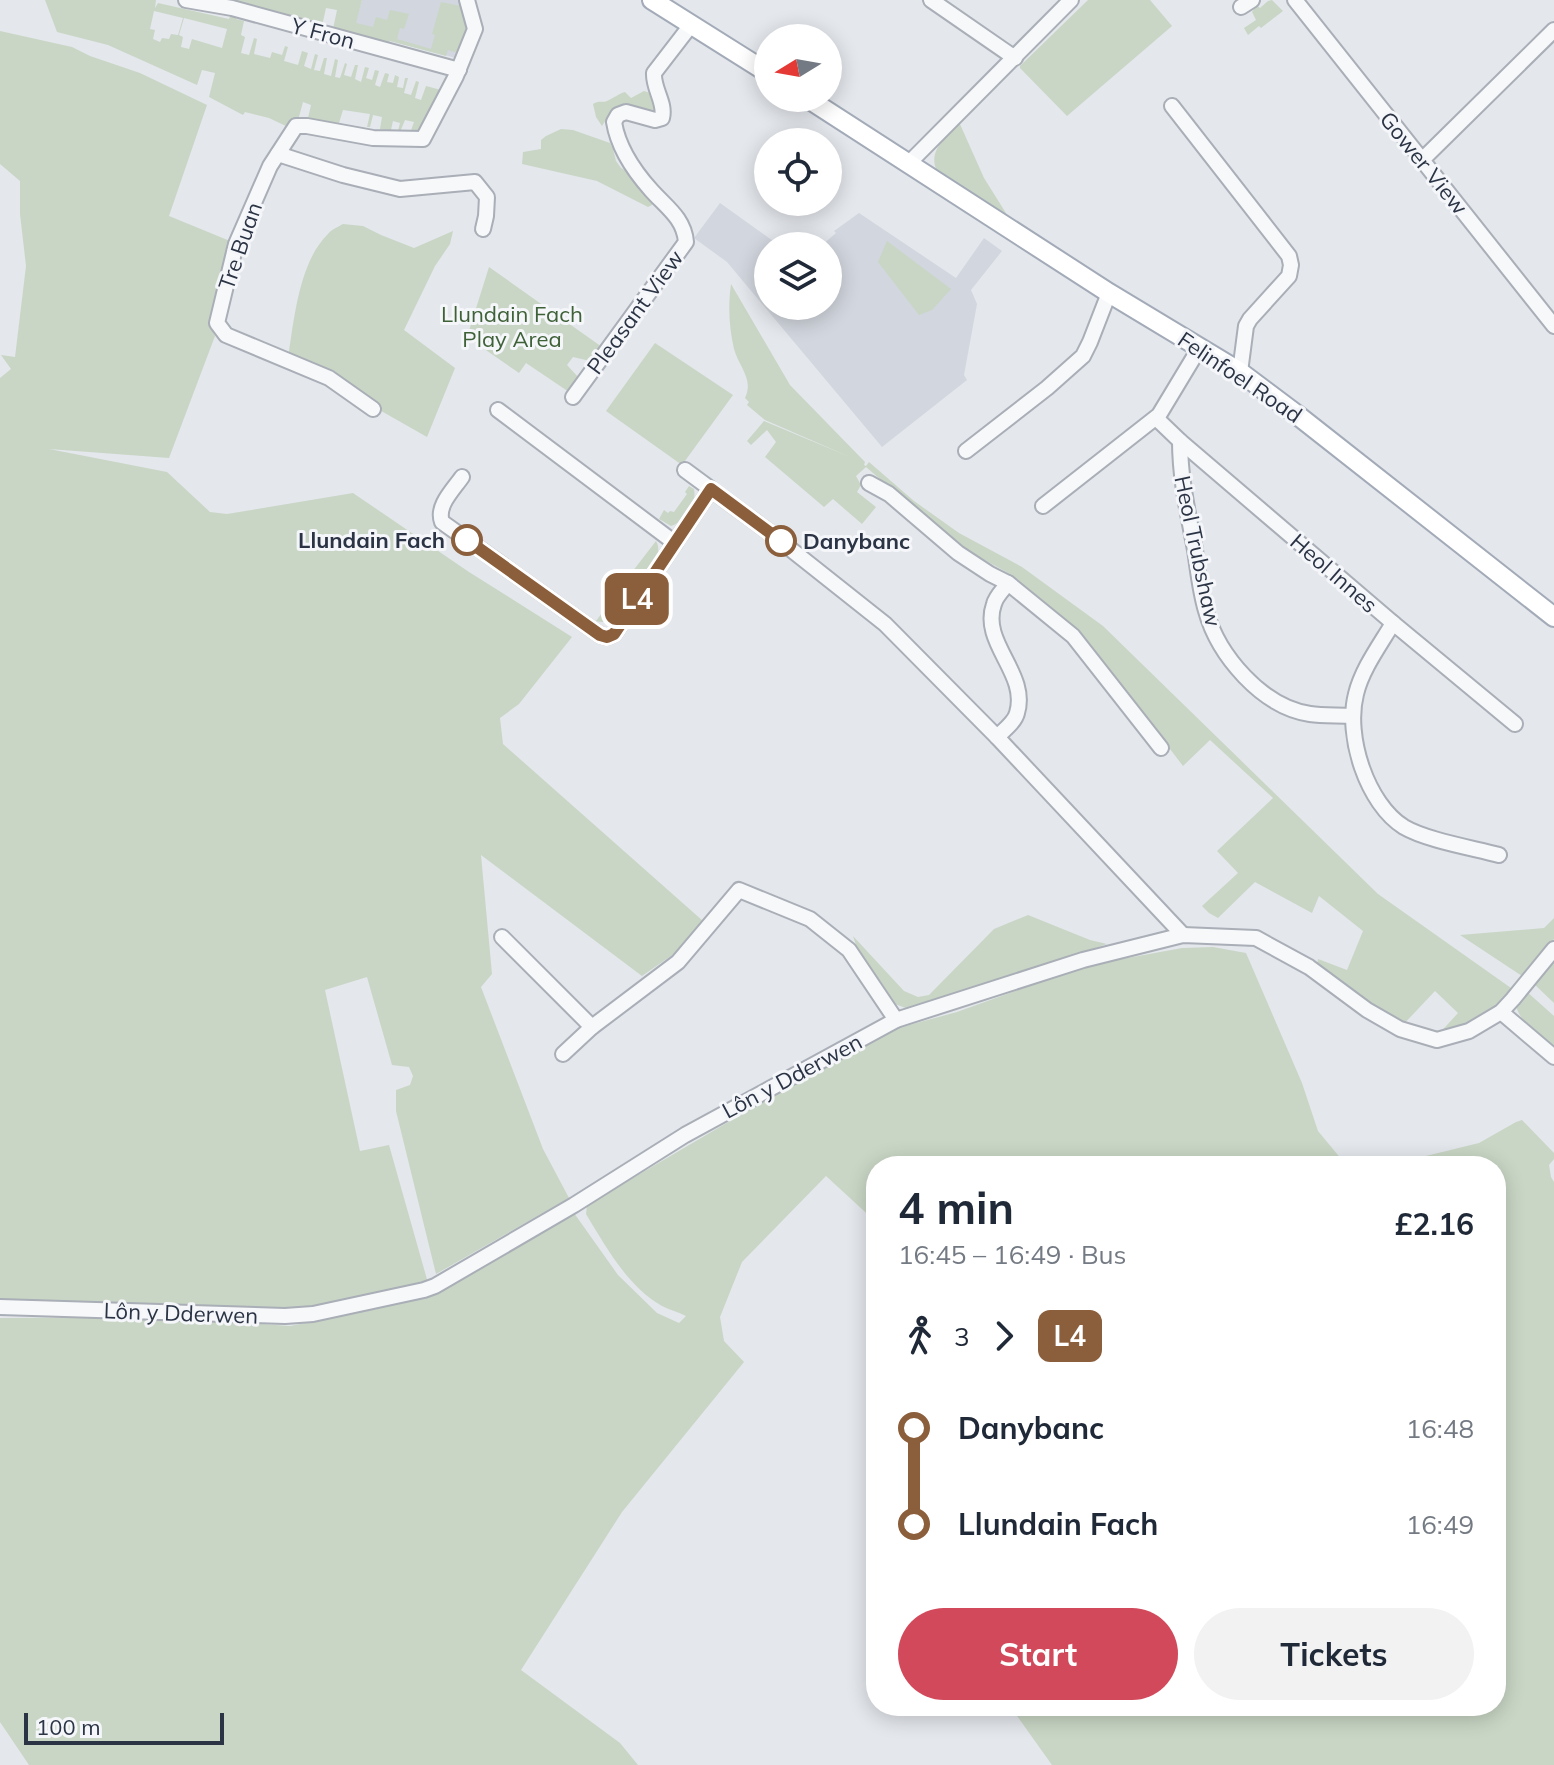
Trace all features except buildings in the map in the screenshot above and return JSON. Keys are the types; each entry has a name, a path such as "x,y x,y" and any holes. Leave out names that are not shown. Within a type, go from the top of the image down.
{"main road":[{"path":"652,0 754,64"},
{"name":"Felinfoel Road","path":"828,112 1109,293 1240,372 1554,617"}],"street":[{"name":"Y Fron","path":"186,0 232,8 459,70"},
{"path":"459,70 475,29 467,0"},
{"path":"931,0 1015,58"},
{"path":"908,164 1071,0"},
{"name":"Gower View","path":"1295,0 1554,326"},
{"name":"Pleasant View","path":"573,397 686,242 678,217 649,188 621,146 614,122 618,115 626,112 655,120 662,118 664,110 653,82 654,73 691,25"},
{"path":"1422,160 1554,30"},
{"name":"Tre Buan","path":"373,409 329,378 226,335 217,323 236,244 270,166 296,126 373,138 423,139 459,70"},
{"path":"1172,106 1289,256 1289,276 1246,326 1240,372"},
{"path":"278,154 400,189 475,182 487,197 483,229"},
{"path":"966,451 1083,356 1109,293"},
{"path":"1043,506 1156,418 1200,347"},
{"path":"498,410 675,543"},
{"name":"Heol Innes","path":"1156,418 1515,724"},
{"name":"Heol Trubshaw","path":"1180,441 1180,471 1206,611 1216,637 1234,665 1279,704 1308,714 1353,716"},
{"path":"685,470 769,532 815,577 885,624 997,737 1183,935"},
{"path":"462,477 441,508 442,522 607,637 614,634 711,489"},
{"path":"869,483 889,494 958,553 1008,583 1073,636 1161,748"},
{"path":"997,737 1017,715 1019,695 991,625 994,602 1008,583"},
{"path":"1393,623 1372,657 1356,693 1353,716 1355,743 1374,794 1387,812 1403,826 1419,834 1499,855"},
{"path":"563,1054 592,1027 678,962 739,890 810,919 849,950 896,1020"},
{"name":"Lôn y Dderwen","path":"0,1307 285,1316 313,1314 424,1290 574,1205 685,1135 896,1020 1083,960 1183,935 1256,938 1309,967 1367,1010 1400,1029 1437,1040 1469,1031 1501,1012 1554,949"},
{"path":"502,937 592,1027"},
{"path":"1501,1012 1554,1057"}],"shaded area":[{"path":"362,0 458,0 469,27 456,58 352,33"},
{"path":"720,203 760,232 754,232 754,294 727,262 694,238"},
{"path":"859,213 956,278 984,238 1002,251 971,290 977,304 964,375 967,380 882,447 776,320 842,320 842,232 834,231"}],"green space":[{"path":"45,0 156,0 155,8 158,3 244,21 241,35 245,37 241,53 249,55 254,38 257,39 254,54 270,58 272,52 282,55 285,46 288,47 284,61 298,65 302,51 308,53 304,66 311,69 315,54 318,55 314,70 320,71 324,58 327,58 324,74 331,76 335,59 338,60 335,77 340,78 345,63 344,75 351,77 355,65 358,65 355,79 361,82 365,67 369,68 366,78 372,80 375,70 379,71 375,85 380,87 385,73 389,74 387,82 393,83 395,75 399,77 397,87 403,88 405,78 408,78 404,93 411,95 416,81 419,82 415,98 421,100 426,86 441,90 419,134 410,133 414,122 405,120 400,132 400,123 393,121 391,130 380,129 382,117 373,115 370,127 367,127 370,114 343,110 339,123 308,118 311,105 303,102 297,124 288,127 269,118 245,112 243,115 209,97 215,73 202,70 197,85 108,45 57,32","holes":["154,11 183,18 178,35 171,34 169,39 162,38 160,42 153,39 155,30 150,29","184,18 227,29 222,48 192,39 189,49 181,47 183,37 179,35"]},
{"path":"232,0 362,0 356,23 373,27 376,17 387,20 390,10 409,14 397,39 431,49 441,2 461,6 469,27 458,53 448,50 446,56 333,29 337,10 326,8 322,26"},
{"path":"1088,0 1150,0 1172,26 1067,116 1020,66"},
{"path":"1272,0 1283,11 1248,35 1244,28 1256,20 1252,12 1257,5 1260,8"},
{"path":"0,31 72,47 140,73 207,105 169,216 230,241 209,324 215,336 169,458 49,449 167,472 210,512 227,514 353,493 572,637 519,704 500,718 503,744 703,921 678,951 642,976 481,855 492,974 481,987 543,1149 569,1198 436,1274 396,1111 396,1090 410,1085 413,1076 409,1067 392,1065 367,977 325,990 360,1151 389,1145 428,1283 319,1307 282,1310 0,1302 0,378 11,369 1,355 15,357 26,266 20,181 0,164"},
{"path":"644,91 650,93 654,112 620,107 602,126 593,104 625,92 631,98"},
{"path":"959,122 984,178 1009,218 938,173 934,158 936,151"},
{"path":"561,129 610,143 616,161 652,205 648,207 597,181 522,164 523,152 541,149 541,140"},
{"path":"343,224 363,226 414,248 453,231 450,244 435,266 404,330 455,368 427,437 288,358 299,292 310,260 328,234"},
{"path":"887,241 951,289 932,310 919,315 878,262"},
{"name":"Llundain Fach Play Area","path":"489,267 602,347 590,361 573,357 567,365 579,378 569,392 526,363 519,373 467,337"},
{"path":"731,284 790,385 865,462 864,465 869,462 914,501 959,533 1022,567 1103,626 1378,894 1511,988 1508,995 1468,1028 1437,1036 1458,1013 1435,991 1401,1027 1317,967 1318,959 1347,970 1363,931 1319,896 1312,913 1255,882 1218,918 1209,913 1202,906 1238,873 1217,851 1273,798 1210,740 1183,766 1088,642 1012,575 957,545 866,467 856,476 861,485 857,492 876,507 862,524 833,499 824,507 765,457 776,442 767,430 751,445 747,441 764,421 850,457 765,420 747,405 747,379 734,349 731,333"},
{"path":"655,343 733,395 682,465 606,411"},
{"path":"689,486 694,489 694,495 686,517 671,526 659,519 664,510 674,512"},
{"path":"656,541 658,551 654,562 636,581 629,576"},
{"path":"627,579 634,583 634,588 622,611 611,620 596,621"},
{"path":"1028,915 1107,944 911,1010 895,1004 860,957 853,936 904,991 918,997 929,995 994,929"},
{"path":"1554,918 1554,939 1522,976 1460,935 1544,928"},
{"path":"1213,947 1246,953 1302,1083 1318,1131 1339,1156 866,1156 866,1213 826,1176 742,1262 720,1317 724,1341 744,1362 622,1512 521,1670 620,1743 638,1765 29,1765 0,1722 0,1318 165,1317 290,1326 427,1296 574,1213 618,1275 657,1313 679,1323 686,1316 650,1298 628,1277 586,1214 587,1205 808,1075 898,1028 957,1012 1084,966 1182,948"},
{"path":"1554,956 1554,1003 1533,983"},
{"path":"1526,991 1554,1016 1554,1046 1531,1028 1518,1012 1516,1006"},
{"path":"1522,1120 1554,1153 1549,1165 1554,1182 1554,1765 1052,1765 1017,1716 1506,1716 1506,1156 1426,1156 1479,1143"}],"bus line":[{"name":"L4","path":"467,540 607,637 614,634 711,489 781,541"}],"place":[{"name":"Llundain Fach","path":"467,540"},
{"name":"Danybanc","path":"781,541"}]}
